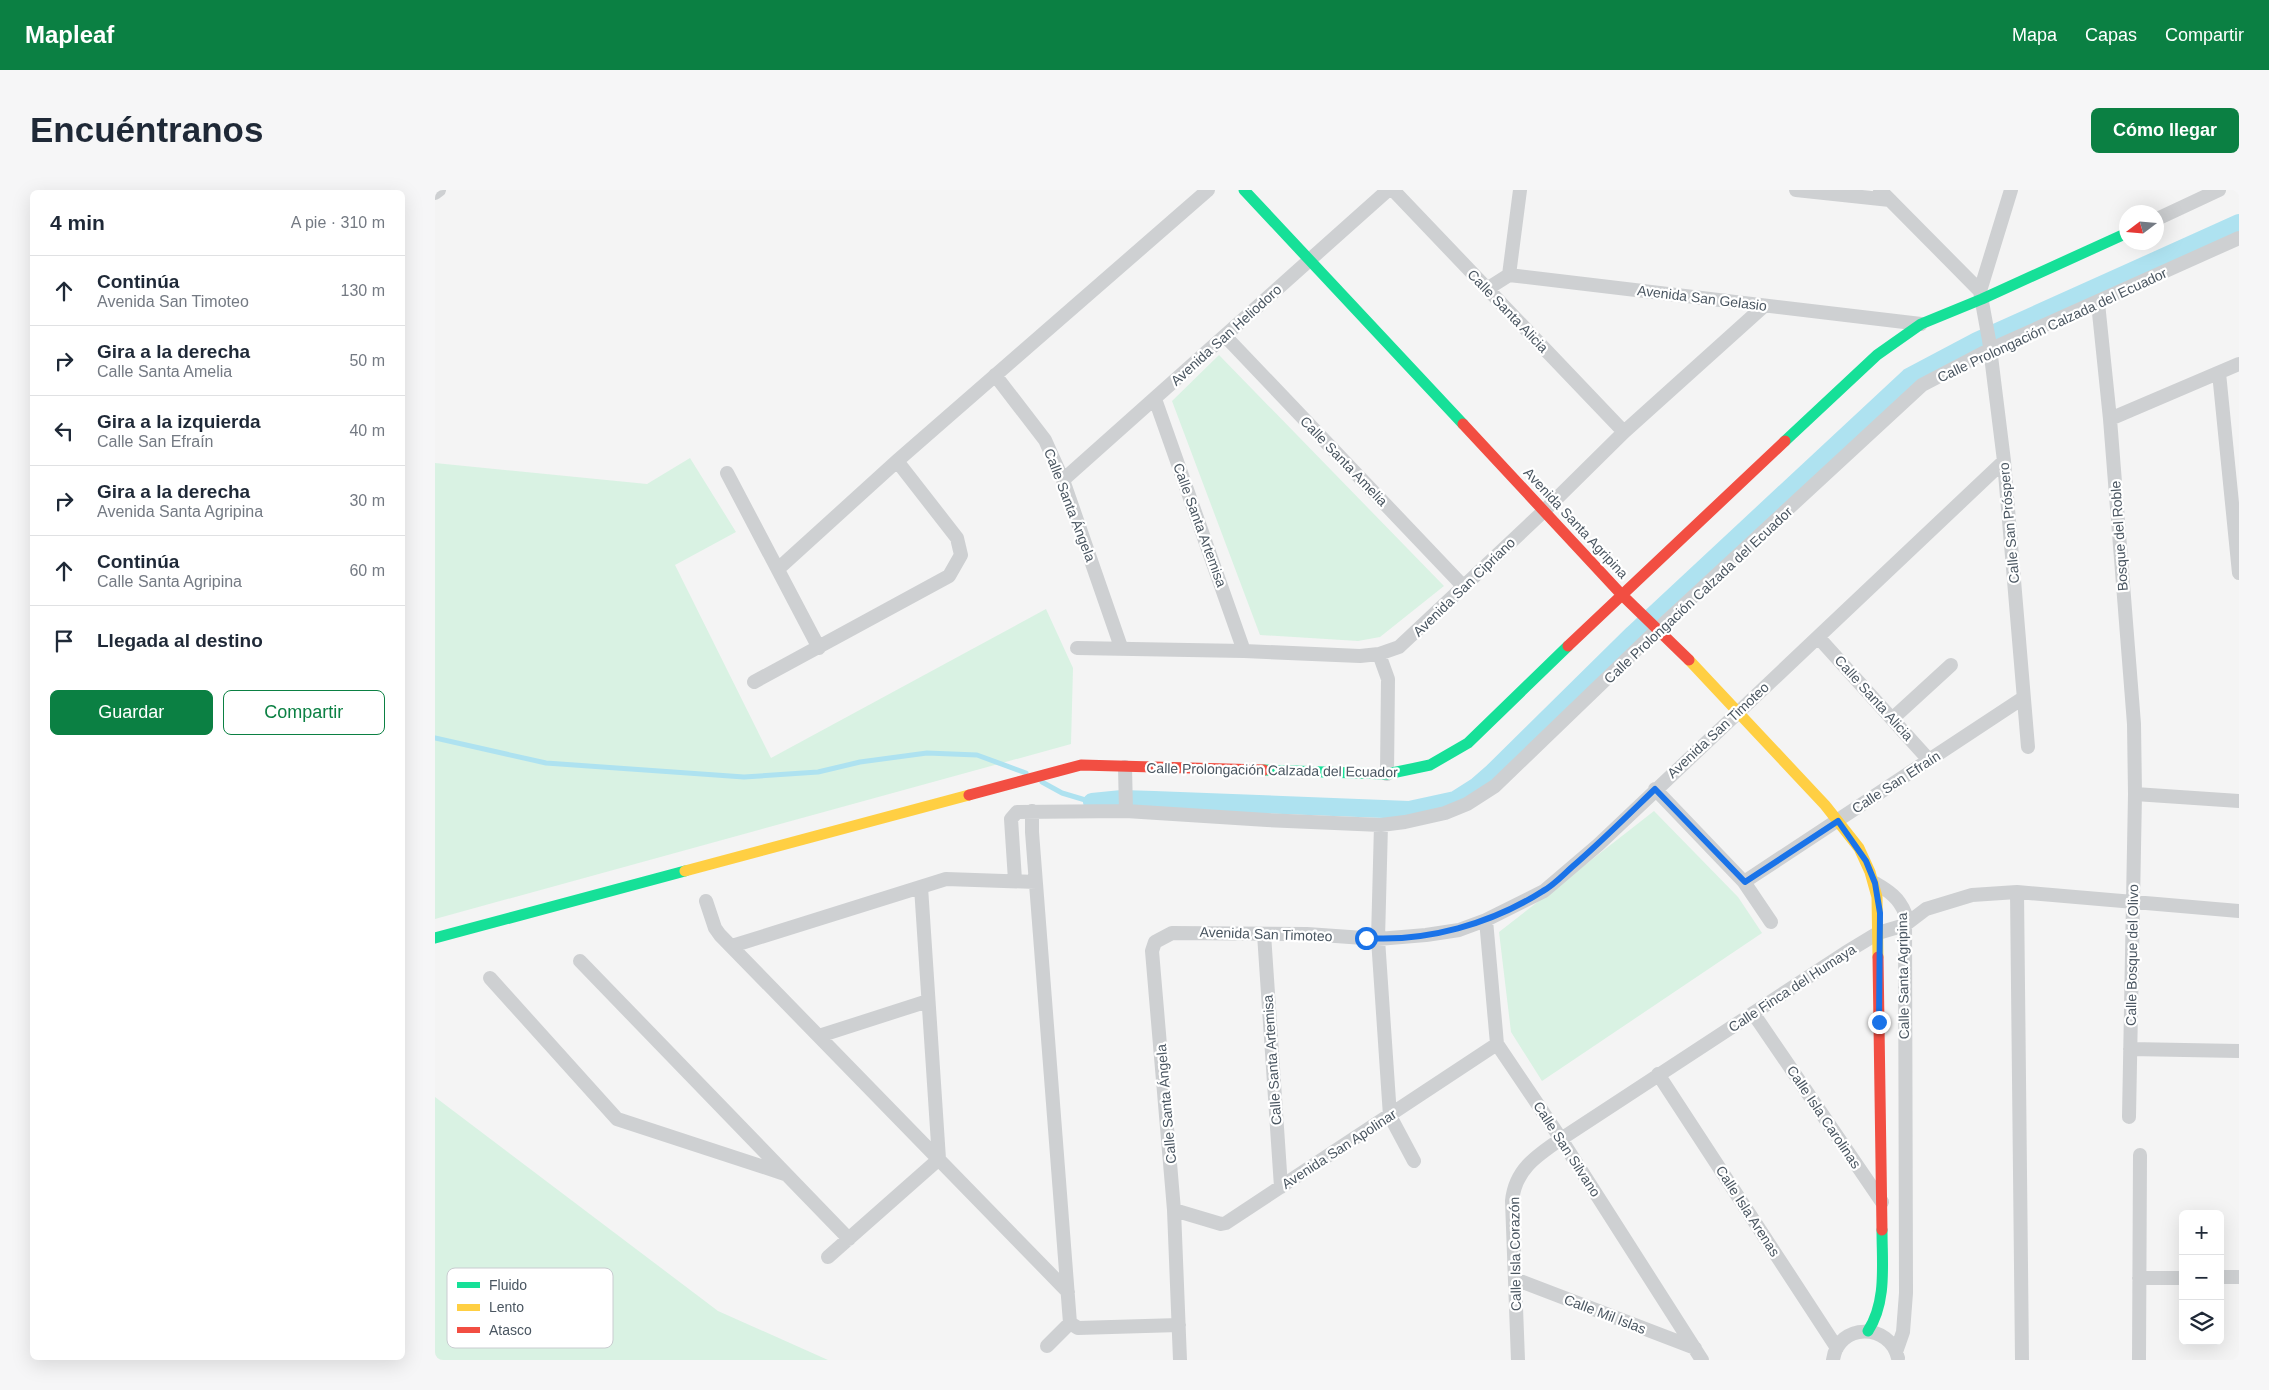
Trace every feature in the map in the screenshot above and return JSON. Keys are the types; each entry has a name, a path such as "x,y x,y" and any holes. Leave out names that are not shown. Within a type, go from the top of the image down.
{"street":[{"path":"435,193 439,190"},
{"path":"777,569 897,461 1127,263 1208,190"},
{"name":"Avenida Santa Agripina","path":"1244,190 1545,510 1621,594 1655,626 1838,821 1866,861 1875,883"},
{"name":"Avenida San Heliodoro","path":"1063,480 1388,190"},
{"name":"Calle Santa Alicia","path":"1393,190 1624,432"},
{"path":"1487,289 1509,275 1521,190"},
{"path":"1796,190 1891,200"},
{"path":"1880,190 1981,295"},
{"path":"1981,295 2011,190"},
{"path":"2164,216 2219,190"},
{"name":"Calle Prolongación Calzada del Ecuador","path":"435,938 1081,765 1387,774 1419,770 1452,756 1511,702 1621,594 1877,355 1921,324 1981,295 2119,236"},
{"name":"Calle Prolongación Calzada del Ecuador","path":"1032,811 1126,810 1267,820 1381,825 1445,813 1467,804 1495,786 1655,626 1922,384 1989,345 2098,303 2239,238"},
{"name":"Avenida San Gelasio","path":"1509,275 1921,324"},
{"name":"Calle San Próspero","path":"1981,295 2004,461 2028,747"},
{"path":"2098,303 2110,419 2239,364"},
{"name":"Avenida San Cipriano","path":"1077,648 1121,647 1360,656 1379,654 1399,647 1545,510 1624,432 1764,306"},
{"name":"Calle Santa Amelia","path":"1225,336 1463,586"},
{"path":"2219,373 2235,489 2239,573"},
{"name":"Calle Santa Ángela","path":"995,375 1045,440 1063,480 1121,647"},
{"name":"Calle Santa Artemisa","path":"1155,398 1245,651"},
{"name":"Bosque del Roble","path":"2110,419 2134,724 2135,794"},
{"path":"754,682 949,576 961,555 957,538 897,461"},
{"name":"Avenida San Timoteo","path":"1189,932 1378,939 1426,936 1459,930 1486,920 1544,891 1598,845 1655,789 2004,461"},
{"path":"727,473 819,648"},
{"name":"Calle Santa Alicia","path":"1818,637 1929,760"},
{"path":"1379,654 1388,679 1387,774"},
{"path":"1892,719 1951,665"},
{"name":"Calle San Efraín","path":"1745,882 2023,698"},
{"name":"Calle Prolongación Calzada del Ecuador","path":"1125,766 1126,810"},
{"path":"1655,789 1745,882 1771,922"},
{"path":"2135,794 2239,801"},
{"name":"Calle Bosque del Olivo","path":"2129,1117 2135,794"},
{"path":"1015,880 1011,819 1017,812 1032,811 1070,1324 1047,1346"},
{"path":"1381,825 1378,939 1390,1116 1414,1161"},
{"path":"732,946 946,879 1036,882"},
{"name":"Calle Santa Agripina","path":"1875,883 1890,892 1901,902 1905,913 1905,1317 1897,1356"},
{"name":"Calle Santa Agripina","path":"1868,1331 1876,1319 1881,1303 1883,1202 1878,933 1880,913 1875,883"},
{"path":"921,887 939,1159"},
{"path":"2017,892 2022,1360"},
{"name":"Calle Finca del Humaya","path":"1561,1139 1658,1074 1878,933 1905,925 1926,909 1972,895 2017,892 2239,911"},
{"path":"706,901 719,936 732,946 1068,1292"},
{"path":"1901,902 1926,909"},
{"name":"Calle San Silvano","path":"1486,920 1497,1044 1561,1139 1698,1354"},
{"name":"Calle Santa Ángela","path":"1180,1360 1174,1210 1152,951 1155,942 1162,938 1172,933 1189,932"},
{"name":"Calle Santa Artemisa","path":"1264,934 1281,1187"},
{"path":"581,961 849,1239"},
{"path":"490,978 617,1119 786,1174"},
{"path":"819,1036 928,1001"},
{"name":"Calle Isla Carolinas","path":"1753,1014 1883,1202"},
{"name":"Avenida San Apolinar","path":"1174,1210 1221,1224 1390,1116 1497,1044"},
{"path":"2130,1049 2239,1051"},
{"name":"Calle Isla Arenas","path":"1658,1074 1835,1354"},
{"name":"Calle Isla Corazón","path":"1518,1360 1512,1201 1516,1183 1528,1163 1561,1139"},
{"path":"2139,1360 2140,1155"},
{"path":"827,1257 939,1159"},
{"path":"1883,1202 1905,1209"},
{"path":"2224,1277 2239,1277"},
{"path":"2139,1278 2179,1278"},
{"name":"Calle Mil Islas","path":"1515,1280 1698,1354"},
{"path":"1070,1324 1079,1328 1179,1325"},
{"path":"1835,1354 1850,1335 1868,1331 1885,1337 1897,1356"}],"green space":[{"path":"1219,355 1444,586 1380,637 1358,641 1260,635 1172,401"},
{"path":"690,458 736,532 675,565 771,758 1046,609 1073,668 1071,744 435,919 435,463 647,484"},
{"path":"1654,811 1738,897 1762,933 1542,1081 1511,1032 1499,932"},
{"path":"435,1097 718,1311 828,1360 435,1360"}],"waterway":[{"path":"1092,802 1122,799 1409,810 1455,800 1477,786 1493,772 1633,634 1909,377 1977,341 2239,223"},
{"path":"435,738 546,763 744,777 818,772 860,762 927,753 977,755 1026,773"},
{"path":"1042,782 1062,793 1092,802"}],"traffic: fast":[{"path":"1244,190 1463,424"},
{"path":"1785,441 1877,355 1921,324 1982,299 2119,237"},
{"path":"1264,770 1387,774 1430,765 1468,743 1568,646"},
{"path":"435,938 685,871"},
{"path":"1868,1331 1874,1320 1881,1295 1883,1269 1882,1230"}],"traffic: slow":[{"path":"1689,660 1825,805 1859,848 1870,872 1877,897 1878,957"},
{"path":"685,871 969,795"}],"traffic: jam":[{"path":"1463,424 1621,594 1689,660"},
{"path":"1568,646 1785,441"},
{"path":"969,795 1081,765 1264,770"},
{"path":"1878,957 1882,1230"}],"route":[{"path":"1366,938 1426,936 1459,930 1486,920 1544,891 1598,845 1655,789 1745,882 1838,821 1866,861 1875,883 1880,913 1878,933 1879,1022"}]}
